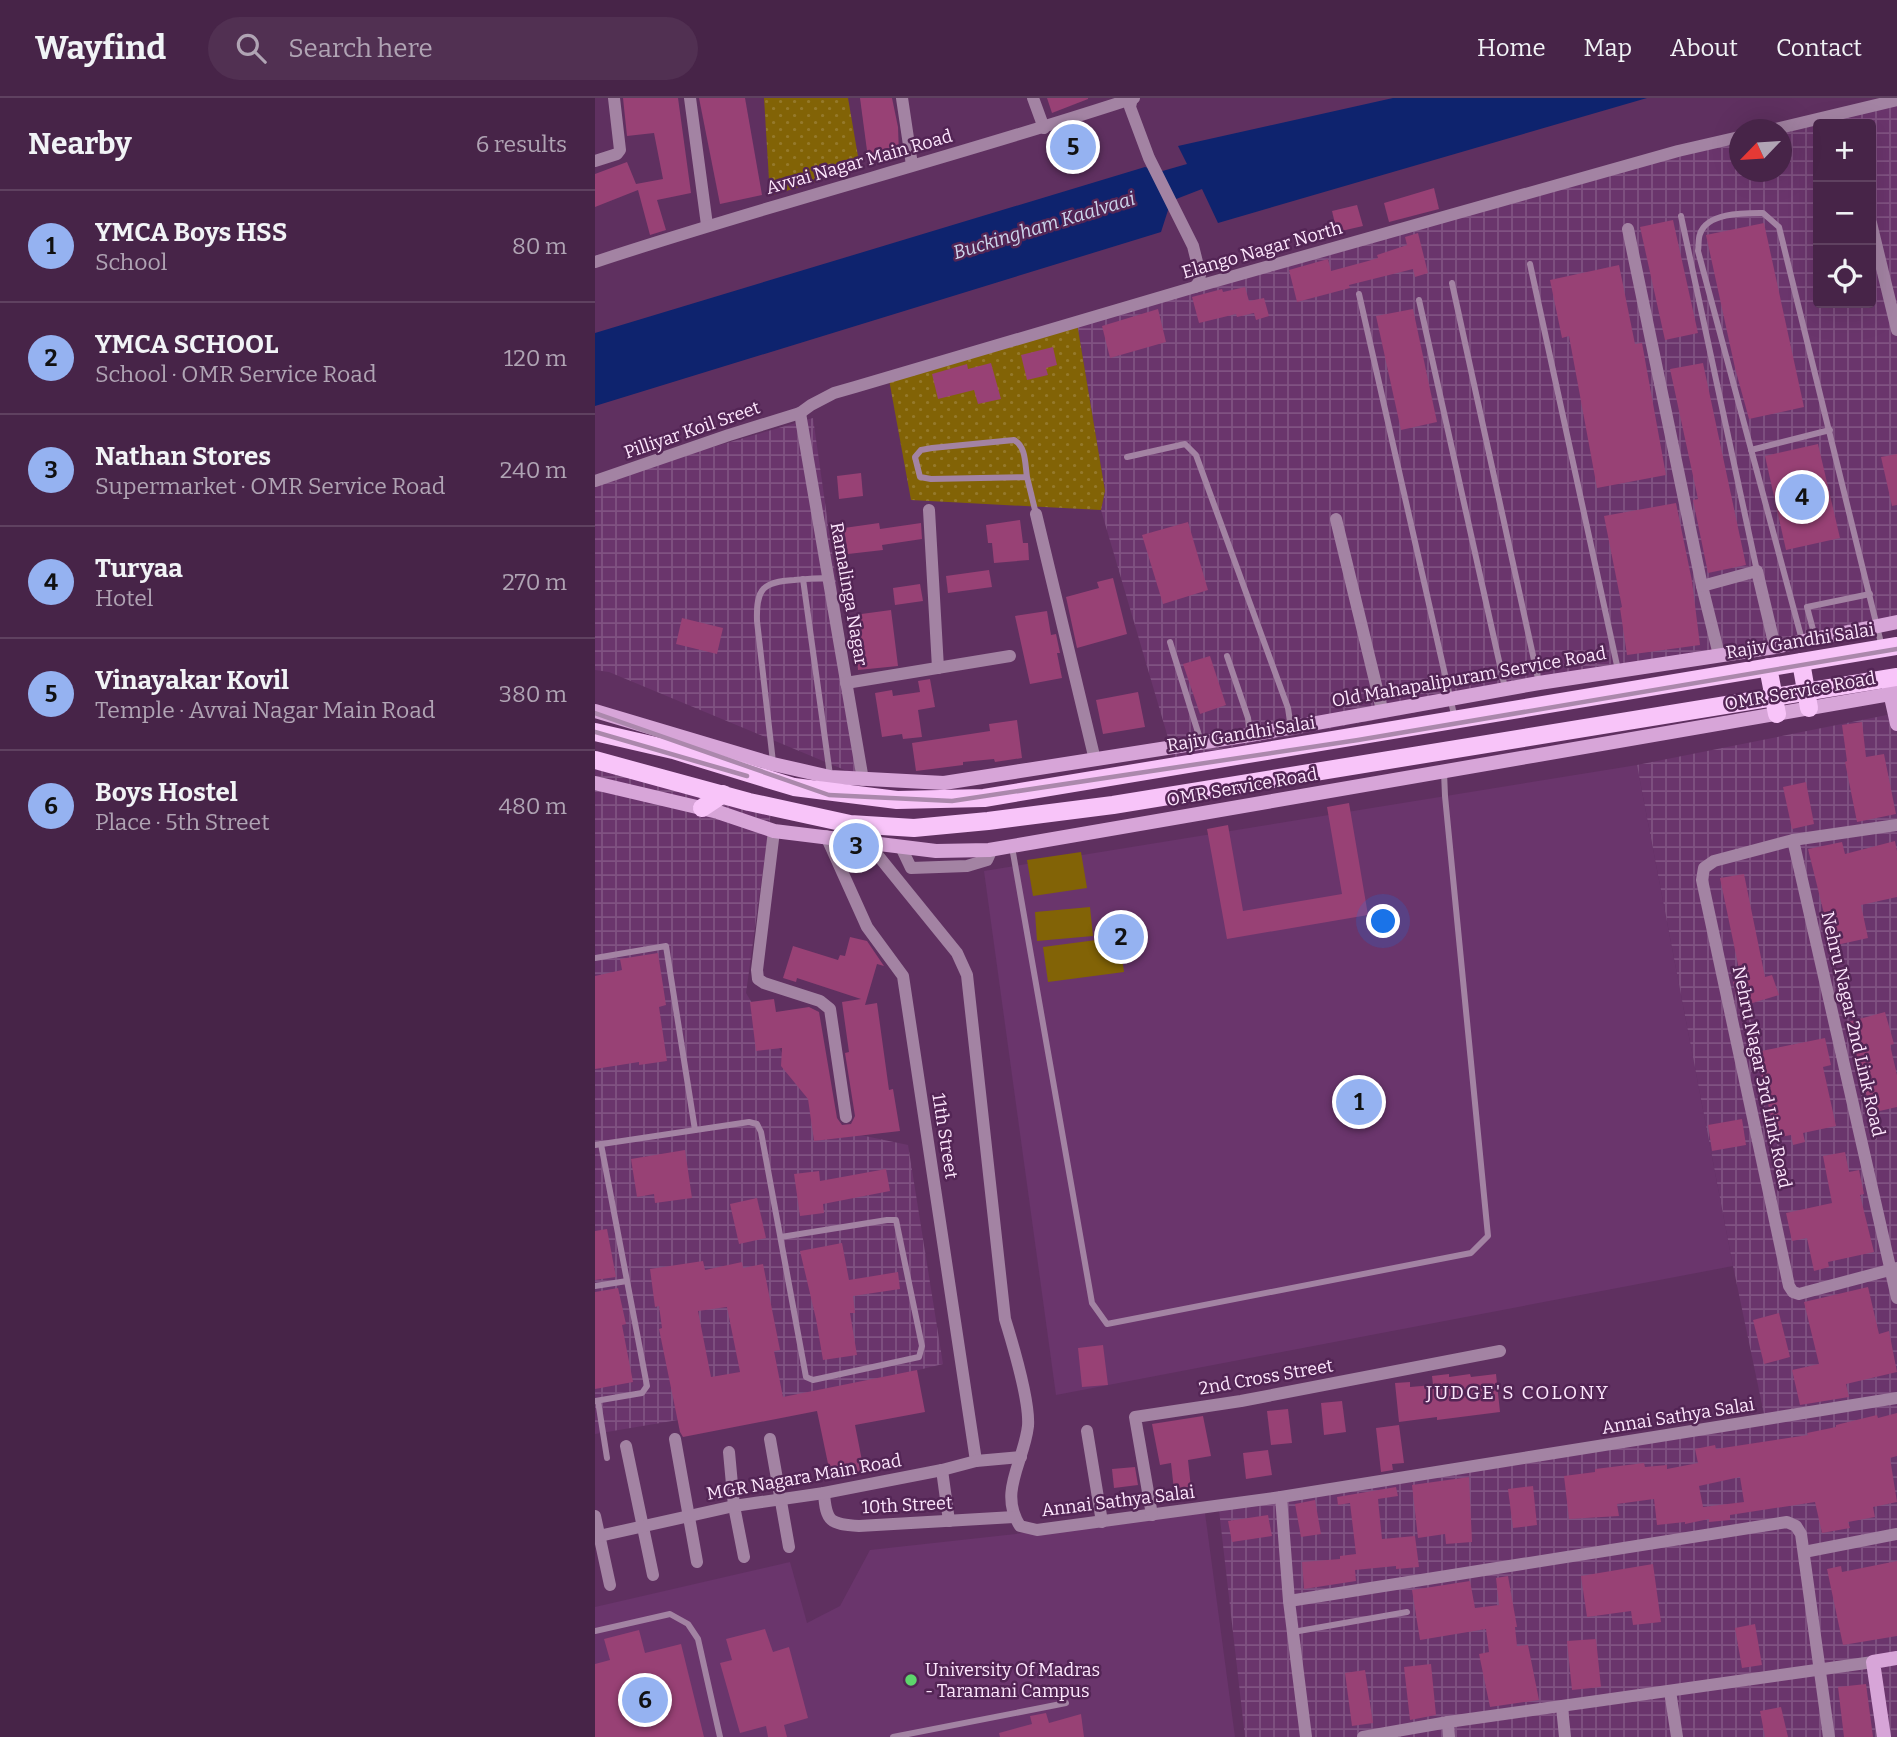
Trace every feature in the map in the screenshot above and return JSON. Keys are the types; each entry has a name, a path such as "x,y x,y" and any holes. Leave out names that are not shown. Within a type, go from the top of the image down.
{"main road":[{"name":"Rajiv Gandhi Salai","path":"595,732 673,750 794,786 862,788 897,800 983,798 1890,647"},
{"path":"1801,662 1807,700"},
{"path":"1768,667 1776,706"},
{"path":"595,760 827,820 915,828 1113,805 1362,764 1776,706 1893,686"},
{"path":"1358,736 1362,764"},
{"path":"836,777 862,788"},
{"path":"702,808 723,794"}],"street":[{"path":"595,161 619,153 614,98"},
{"path":"690,98 708,225"},
{"path":"902,98 912,165"},
{"path":"1033,98 1044,128"},
{"path":"1133,98 1130,107 1149,158 1193,246 1200,274 1195,287"},
{"name":"Avvai Nagar Main Road","path":"595,262 708,225 1044,128 1133,98"},
{"path":"1792,125 1897,100"},
{"name":"Elango Nagar North","path":"800,413 823,399 855,387 1195,287 1678,151 1729,139"},
{"path":"1628,229 1702,586 1719,655"},
{"path":"1876,244 1897,330"},
{"name":"Pilliyar Koil Sreet","path":"595,481 800,413"},
{"name":"Ramalinga Nagar","path":"800,413 862,788"},
{"path":"929,510 938,668"},
{"path":"1036,514 1095,760"},
{"path":"1336,519 1382,710"},
{"path":"1702,586 1757,572 1775,647"},
{"name":"Old Mahapalipuram Service Road","path":"862,788 944,783 1201,743 1539,683 1775,647 1897,622"},
{"path":"846,683 1010,656"},
{"path":"1893,686 1897,724"},
{"name":"OMR Service Road","path":"595,783 702,808 774,831 936,851 992,849 1444,770 1776,706"},
{"path":"595,711 773,764 836,777"},
{"path":"1793,840 1897,825"},
{"path":"774,831 758,979 820,1001 829,1009 846,1117"},
{"name":"11th Street","path":"826,836 867,927 903,976 976,1461"},
{"name":"Nehru Nagar 3rd Link Road","path":"1793,840 1714,861 1704,867 1702,880 1789,1286 1793,1292 1799,1294 1894,1268"},
{"name":"Nehru Nagar 2nd Link Road","path":"1793,840 1894,1268 1897,1298"},
{"path":"867,842 957,953 967,975 1005,1319 1028,1424 1013,1481 1010,1502 1014,1517"},
{"name":"2nd Cross Street","path":"1152,1515 1135,1417 1241,1401 1500,1351"},
{"name":"Annai Sathya Salai","path":"1014,1517 1020,1526 1037,1530 1152,1515 1281,1497 1897,1398"},
{"path":"1087,1431 1102,1521"},
{"path":"675,1439 697,1562"},
{"path":"770,1439 789,1547"},
{"path":"627,1446 653,1575"},
{"path":"729,1452 734,1506 744,1557"},
{"name":"MGR Nagara Main Road","path":"597,1537 734,1506 824,1493 976,1461 1021,1457"},
{"path":"941,1470 949,1521"},
{"name":"10th Street","path":"824,1493 825,1512 831,1521 842,1525 1014,1517"},
{"path":"1281,1497 1289,1601 1306,1737"},
{"path":"595,1516 597,1537 610,1585"},
{"path":"1289,1601 1787,1522 1799,1529 1804,1552 1829,1737"},
{"path":"1804,1552 1897,1534"},
{"path":"1363,1737 1448,1722 1897,1658"},
{"path":"1873,1662 1884,1737"},
{"path":"1670,1691 1677,1737"},
{"path":"1562,1707 1565,1737"},
{"path":"1448,1722 1449,1737"}],"lane":[{"path":"1809,640 1794,609 1698,251 1699,235 1704,225 1714,219 1742,213 1763,212 1779,227 1878,626 1890,647"},
{"path":"1681,216 1757,572"},
{"path":"1530,264 1618,670"},
{"path":"1452,284 1539,683"},
{"path":"1359,294 1455,719"},
{"path":"1419,300 1505,690"},
{"path":"1751,450 1829,430"},
{"path":"1027,477 931,479 920,477 915,457 921,450 1014,440 1019,442 1023,448 1036,514"},
{"path":"1128,457 1185,444 1196,455 1288,708 1291,728"},
{"path":"773,764 757,605 760,594 772,582 828,578"},
{"path":"803,579 836,777"},
{"path":"1794,609 1870,594"},
{"path":"1807,607 1809,640"},
{"path":"1170,642 1201,743"},
{"path":"1227,656 1248,718 1250,735"},
{"path":"1012,847 1092,1303 1107,1324 1471,1253 1488,1236 1444,770"},
{"path":"595,958 666,946 695,1130"},
{"path":"607,1458 596,1401 642,1393 647,1386 598,1144 749,1122 757,1124 761,1132 782,1237 806,1377 813,1380 919,1357 922,1346 896,1220 782,1237"},
{"path":"595,1286 627,1281"},
{"path":"1293,1632 1407,1612"},
{"path":"595,1631 670,1614 688,1624 698,1639 720,1737"},
{"path":"893,1737 1066,1703"}],"shaded area":[{"path":"764,98 848,98 860,168 770,196"},
{"path":"1897,99 1897,626 1719,655 1174,758 1101,510 1105,491 1076,317 1729,143 1729,182 1792,182 1792,127 1813,121 1813,308 1876,308 1876,119 1822,119"},
{"path":"1076,317 1105,491 1101,510 911,500 888,374"},
{"path":"813,418 864,778 609,672 595,670 595,481"},
{"path":"1897,713 1897,1737 1245,1737 1219,1510 1764,1414 1637,765"},
{"path":"595,760 771,812 746,993 827,1128 908,1145 943,1364 791,1401 595,1434"},
{"path":"1637,765 1733,1266 1056,1395 984,871"},
{"path":"1081,852 1087,888 1033,896 1027,860"},
{"path":"1090,907 1093,936 1037,941 1035,912"},
{"path":"1119,937 1124,972 1048,982 1043,947"},
{"name":"University Of Madras - Taramani Campus","path":"1205,1513 1235,1737 595,1737 595,1607 790,1562 807,1623 840,1606 870,1550"}],"water":[{"name":"Buckingham Kaalvaai","path":"1393,98 1647,98 1218,223 1202,189 1171,201 1161,232 595,406 595,333 1145,167 1159,172 1187,164 1178,146"}],"building":[{"path":"623,98 678,98 691,193 657,200 666,230 650,235 638,190 595,207 595,174 627,162 636,184 663,179 654,133 627,136"},
{"path":"699,98 745,98 762,195 720,204"},
{"path":"860,98 892,98 898,127 899,154 868,158"},
{"path":"1047,98 1088,98 1088,99 1052,113"},
{"path":"1434,188 1439,209 1389,222 1384,203"},
{"path":"1357,205 1363,226 1337,232 1332,211"},
{"path":"1673,220 1698,333 1665,340 1640,227"},
{"path":"1764,223 1804,407 1749,419 1706,235"},
{"path":"1418,233 1428,273 1415,277 1413,269 1349,285 1350,288 1297,302 1289,270 1328,259 1331,271 1368,261 1378,258 1377,255 1407,245 1405,237"},
{"path":"1619,265 1635,344 1642,343 1666,475 1597,488 1569,336 1562,338 1550,280"},
{"path":"1245,287 1249,301 1264,298 1269,316 1256,320 1254,313 1237,317 1236,314 1199,323 1192,297 1222,289 1223,292"},
{"path":"1158,309 1166,342 1110,358 1102,326"},
{"path":"1413,309 1437,422 1401,430 1376,316"},
{"path":"1053,347 1057,365 1046,368 1048,375 1027,380 1021,355"},
{"path":"991,363 1001,399 978,404 974,390 938,399 932,374 967,364 968,369"},
{"path":"1703,363 1746,565 1708,573 1693,500 1698,499 1670,369"},
{"path":"1818,444 1840,538 1786,550 1765,456"},
{"path":"1897,454 1897,505 1892,506 1881,457"},
{"path":"861,473 863,496 839,499 837,476"},
{"path":"1676,503 1692,581 1700,645 1627,655 1622,607 1604,516"},
{"path":"1020,520 1023,543 1028,543 1029,560 994,563 992,543 988,543 986,525"},
{"path":"1188,522 1208,590 1163,604 1142,535"},
{"path":"879,523 880,529 921,523 922,539 882,545 883,550 848,554 844,528"},
{"path":"989,570 992,587 948,593 946,576"},
{"path":"1113,578 1127,634 1077,648 1066,597 1099,588 1097,582"},
{"path":"920,584 923,601 895,605 893,588"},
{"path":"891,610 898,666 858,670 854,615"},
{"path":"1047,611 1051,635 1056,634 1062,678 1030,684 1015,616"},
{"path":"682,618 723,628 717,654 676,644"},
{"path":"1210,656 1226,705 1200,714 1183,664"},
{"path":"930,679 935,707 918,710 922,737 903,739 902,734 882,737 875,693 892,690 893,696 920,692 918,681"},
{"path":"1138,692 1145,727 1103,734 1096,700"},
{"path":"1017,720 1022,758 995,762 994,759 963,762 963,765 916,771 912,743 990,731 989,724"},
{"path":"1862,722 1866,757 1884,754 1896,814 1857,822 1845,762 1842,725"},
{"path":"1806,782 1814,824 1792,829 1783,787"},
{"path":"1349,803 1368,915 1227,939 1207,829 1228,825 1243,911 1342,894 1327,807"},
{"path":"1895,841 1897,897 1861,905 1868,938 1832,946 1808,849 1842,842 1845,854"},
{"path":"1744,874 1765,977 1772,975 1779,995 1739,1007 1733,982 1741,979 1720,878"},
{"path":"850,937 867,941 884,966 877,964 865,1005 877,1003 889,1090 893,1089 900,1131 814,1141 808,1099 781,1066 782,1048 756,1051 750,1002 774,999 776,1012 809,1007 819,1012 837,1118 842,1125 851,1124 855,1116 845,1053 849,1052 842,1002 861,999 797,978 796,982 783,978 793,946 838,960 840,955 845,956"},
{"path":"658,953 666,1005 659,1007 667,1061 595,1069 595,976 622,970 620,959"},
{"path":"1885,1012 1894,1044 1890,1045 1897,1075 1897,1107 1871,1113 1848,1022"},
{"path":"1825,1038 1831,1065 1823,1067 1836,1126 1803,1133 1805,1142 1793,1145 1791,1135 1776,1138 1756,1052"},
{"path":"1742,1119 1746,1145 1712,1151 1708,1125"},
{"path":"685,1150 692,1198 655,1203 654,1194 637,1197 631,1159"},
{"path":"1845,1152 1849,1172 1859,1170 1864,1194 1860,1195 1874,1252 1828,1262 1829,1267 1814,1271 1807,1238 1792,1241 1786,1213 1832,1203 1823,1156"},
{"path":"886,1169 890,1191 823,1204 824,1213 800,1216 794,1174 819,1171 820,1181"},
{"path":"757,1198 766,1238 739,1244 730,1204"},
{"path":"607,1229 616,1277 595,1280 595,1231"},
{"path":"842,1243 849,1280 898,1272 900,1289 853,1296 855,1313 850,1313 857,1355 823,1360 800,1251"},
{"path":"703,1261 705,1270 742,1262 743,1268 763,1264 780,1350 774,1351 783,1397 917,1370 925,1412 855,1425 864,1471 831,1478 817,1411 683,1437 659,1329 662,1328 659,1306 655,1307 650,1269","holes":["727,1307 740,1372 711,1377 698,1311"]},
{"path":"1868,1287 1879,1334 1889,1331 1897,1372 1846,1384 1849,1397 1800,1405 1792,1370 1819,1364 1804,1302"},
{"path":"618,1288 626,1324 622,1325 633,1382 595,1389 595,1292"},
{"path":"1779,1313 1790,1357 1764,1364 1753,1320"},
{"path":"1103,1345 1108,1385 1082,1387 1078,1348"},
{"path":"1449,1374 1449,1377 1496,1374 1500,1412 1399,1422 1395,1383 1410,1382 1410,1387 1433,1385 1432,1376"},
{"path":"1342,1401 1346,1432 1324,1435 1321,1403"},
{"path":"1288,1409 1292,1443 1271,1445 1267,1411"},
{"path":"1897,1413 1897,1456 1890,1458 1897,1502 1873,1507 1875,1517 1848,1522 1850,1528 1822,1533 1815,1502 1730,1515 1730,1520 1709,1522 1709,1519 1685,1524 1657,1525 1654,1499 1617,1504 1619,1516 1569,1519 1564,1476 1644,1463 1645,1467 1667,1465 1667,1469 1698,1463 1695,1449 1715,1445 1716,1449 1808,1435 1807,1433 1877,1415 1878,1418","holes":["1740,1477 1744,1502 1703,1507 1699,1486"]},
{"path":"1203,1416 1211,1456 1188,1460 1192,1497 1175,1499 1171,1463 1160,1465 1152,1424"},
{"path":"1399,1425 1404,1463 1392,1464 1393,1470 1381,1472 1376,1428"},
{"path":"1268,1450 1272,1475 1246,1479 1243,1453"},
{"path":"1135,1467 1138,1485 1114,1488 1112,1469"},
{"path":"1469,1477 1472,1542 1446,1544 1445,1534 1418,1538 1412,1485"},
{"path":"1533,1486 1537,1525 1513,1528 1508,1489"},
{"path":"1396,1487 1398,1496 1378,1499 1382,1539 1415,1536 1419,1567 1355,1570 1356,1581 1304,1589 1302,1562 1340,1559 1340,1556 1356,1554 1350,1503 1338,1505 1337,1497"},
{"path":"1315,1500 1321,1534 1301,1537 1295,1504"},
{"path":"1268,1515 1272,1536 1232,1542 1228,1521"},
{"path":"1897,1561 1897,1636 1843,1645 1827,1569 1841,1566 1842,1572"},
{"path":"1653,1564 1661,1622 1633,1625 1631,1611 1587,1617 1581,1576"},
{"path":"1508,1576 1517,1627 1517,1646 1528,1645 1539,1700 1490,1707 1479,1654 1489,1652 1486,1629 1420,1640 1412,1590 1470,1581 1475,1608 1499,1605 1496,1578"},
{"path":"1755,1624 1762,1665 1742,1668 1735,1628"},
{"path":"765,1629 773,1652 789,1647 808,1718 784,1725 787,1737 768,1737 766,1726 740,1733 720,1663 732,1660 726,1639"},
{"path":"639,1630 645,1653 681,1644 704,1737 595,1737 595,1664 610,1660 604,1639"},
{"path":"1596,1639 1601,1687 1572,1690 1567,1641"},
{"path":"1431,1664 1436,1715 1410,1720 1404,1667"},
{"path":"1365,1670 1373,1723 1352,1726 1345,1673"},
{"path":"1866,1684 1873,1737 1844,1737 1838,1687"},
{"path":"1781,1707 1788,1737 1765,1737 1760,1711"},
{"path":"1046,1713 1049,1723 1081,1714 1084,1737 1000,1737 999,1733 1032,1724 1030,1716"}],"railway":[{"path":"595,713 829,795 952,801 1358,740 1897,649"},
{"path":"595,732 747,776"}],"place":[{"name":"Vinayakar Kovil","path":"1073,147"},
{"name":"Turyaa","path":"1802,497"},
{"name":"Nathan Stores","path":"856,846"},
{"name":"YMCA SCHOOL","path":"1121,937"},
{"name":"YMCA Boys HSS","path":"1359,1102"},
{"name":"University Of Madras - Taramani Campus","path":"911,1680"},
{"name":"Boys Hostel","path":"645,1700"}],"district":[{"name":"JUDGE'S COLONY","path":"1518,1392"}]}
